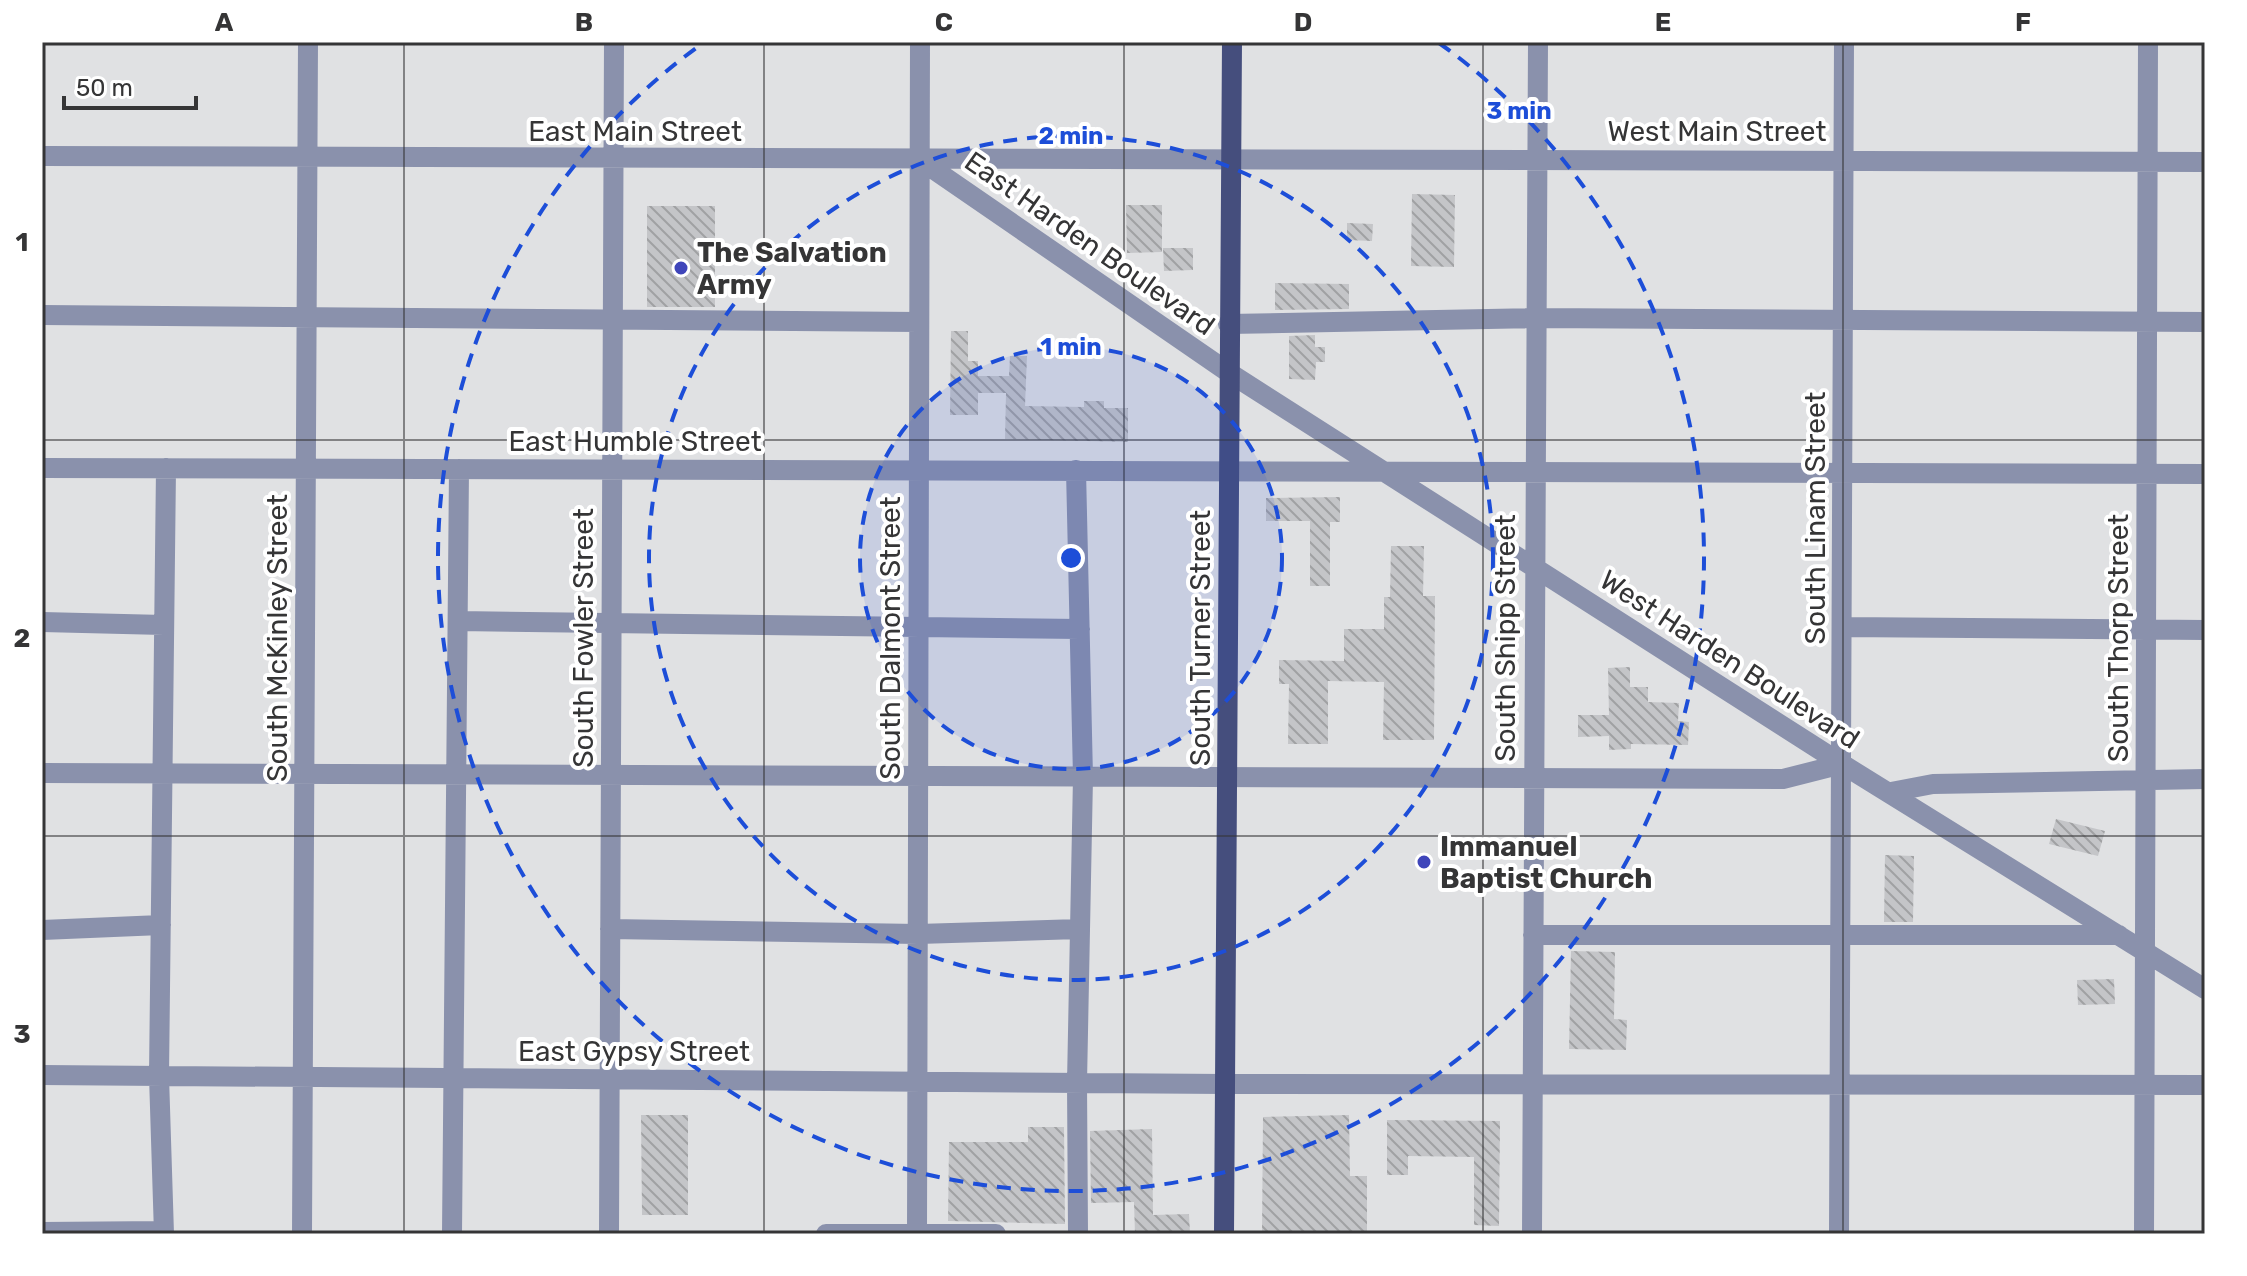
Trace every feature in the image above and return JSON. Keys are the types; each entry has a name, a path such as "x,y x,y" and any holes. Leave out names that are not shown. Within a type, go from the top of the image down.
{"main road":[{"name":"South Turner Street","path":"1224,1234 1232,42"}],"street":[{"name":"South McKinley Street","path":"302,1234 308,42"},
{"name":"South Fowler Street","path":"609,1234 614,42"},
{"name":"South Dalmont Street","path":"917,1233 920,42"},
{"name":"South Shipp Street","path":"1532,1234 1533,472 1540,159 1538,42"},
{"name":"South Linam Street","path":"1839,1234 1844,42"},
{"name":"South Thorp Street","path":"2144,1234 2148,42"},
{"name":"East Main Street","path":"42,156 920,160 1229,157"},
{"name":"West Main Street","path":"1229,157 2205,162"},
{"name":"East Harden Boulevard","path":"920,160 1228,372"},
{"path":"42,315 613,317 919,322"},
{"path":"1228,324 1537,318 2205,322"},
{"name":"West Harden Boulevard","path":"1228,372 1842,764 2205,989"},
{"name":"East Humble Street","path":"42,468 2205,474"},
{"path":"42,1232 164,1232 159,1076 166,468"},
{"path":"452,1234 459,469"},
{"path":"1076,470 1083,777 1077,1083 1078,1234"},
{"path":"458,621 1080,629"},
{"path":"42,622 164,625"},
{"path":"1842,627 2205,630"},
{"path":"42,773 1783,779 1842,764"},
{"path":"1891,792 1933,784 2205,779"},
{"path":"42,930 161,925"},
{"path":"610,929 918,934 1079,929"},
{"path":"1533,935 2119,935"},
{"name":"East Gypsy Street","path":"42,1075 1225,1084 2205,1085"},
{"path":"826,1234 996,1234"}],"building":[{"path":"1412,194 1455,195 1454,267 1411,266"},
{"path":"1126,205 1162,205 1162,252 1127,253"},
{"path":"647,206 715,206 715,307 647,307"},
{"path":"1347,223 1373,224 1372,241 1347,240"},
{"path":"1163,248 1193,248 1193,270 1164,271"},
{"path":"1275,283 1349,284 1349,309 1275,310"},
{"path":"951,331 968,331 968,361 978,361 978,376 1009,376 1010,356 1027,356 1025,406 1084,407 1084,401 1104,401 1104,408 1128,408 1128,442 1005,439 1006,393 978,393 978,415 950,415"},
{"path":"1315,335 1315,347 1325,347 1325,362 1316,362 1315,380 1289,379 1289,336"},
{"path":"1340,497 1340,522 1330,522 1330,586 1310,586 1310,521 1266,521 1266,498"},
{"path":"1391,546 1424,546 1423,596 1435,596 1434,740 1383,740 1384,682 1328,681 1328,744 1288,744 1289,684 1279,684 1279,660 1344,661 1344,629 1384,629 1384,597 1390,597"},
{"path":"1630,667 1630,687 1648,687 1648,702 1679,703 1678,721 1689,722 1688,745 1631,744 1631,749 1609,750 1609,736 1578,737 1578,715 1609,715 1608,668"},
{"path":"2056,819 2105,831 2098,856 2049,844"},
{"path":"1885,855 1914,856 1913,922 1884,922"},
{"path":"1571,951 1615,952 1614,1019 1627,1020 1626,1050 1569,1049"},
{"path":"2114,979 2115,1004 2078,1005 2077,980"},
{"path":"641,1115 688,1115 688,1215 642,1215"},
{"path":"1349,1115 1350,1176 1367,1176 1367,1234 1262,1234 1263,1117"},
{"path":"1387,1120 1500,1121 1499,1226 1474,1225 1474,1157 1408,1156 1408,1175 1387,1175"},
{"path":"1028,1127 1064,1127 1065,1224 948,1221 949,1142 1028,1142"},
{"path":"1152,1129 1153,1215 1189,1214 1190,1234 1135,1234 1134,1202 1091,1203 1090,1131"}],"place":[{"name":"The Salvation Army","path":"681,268"},
{"name":"Immanuel Baptist Church","path":"1424,862"}]}
